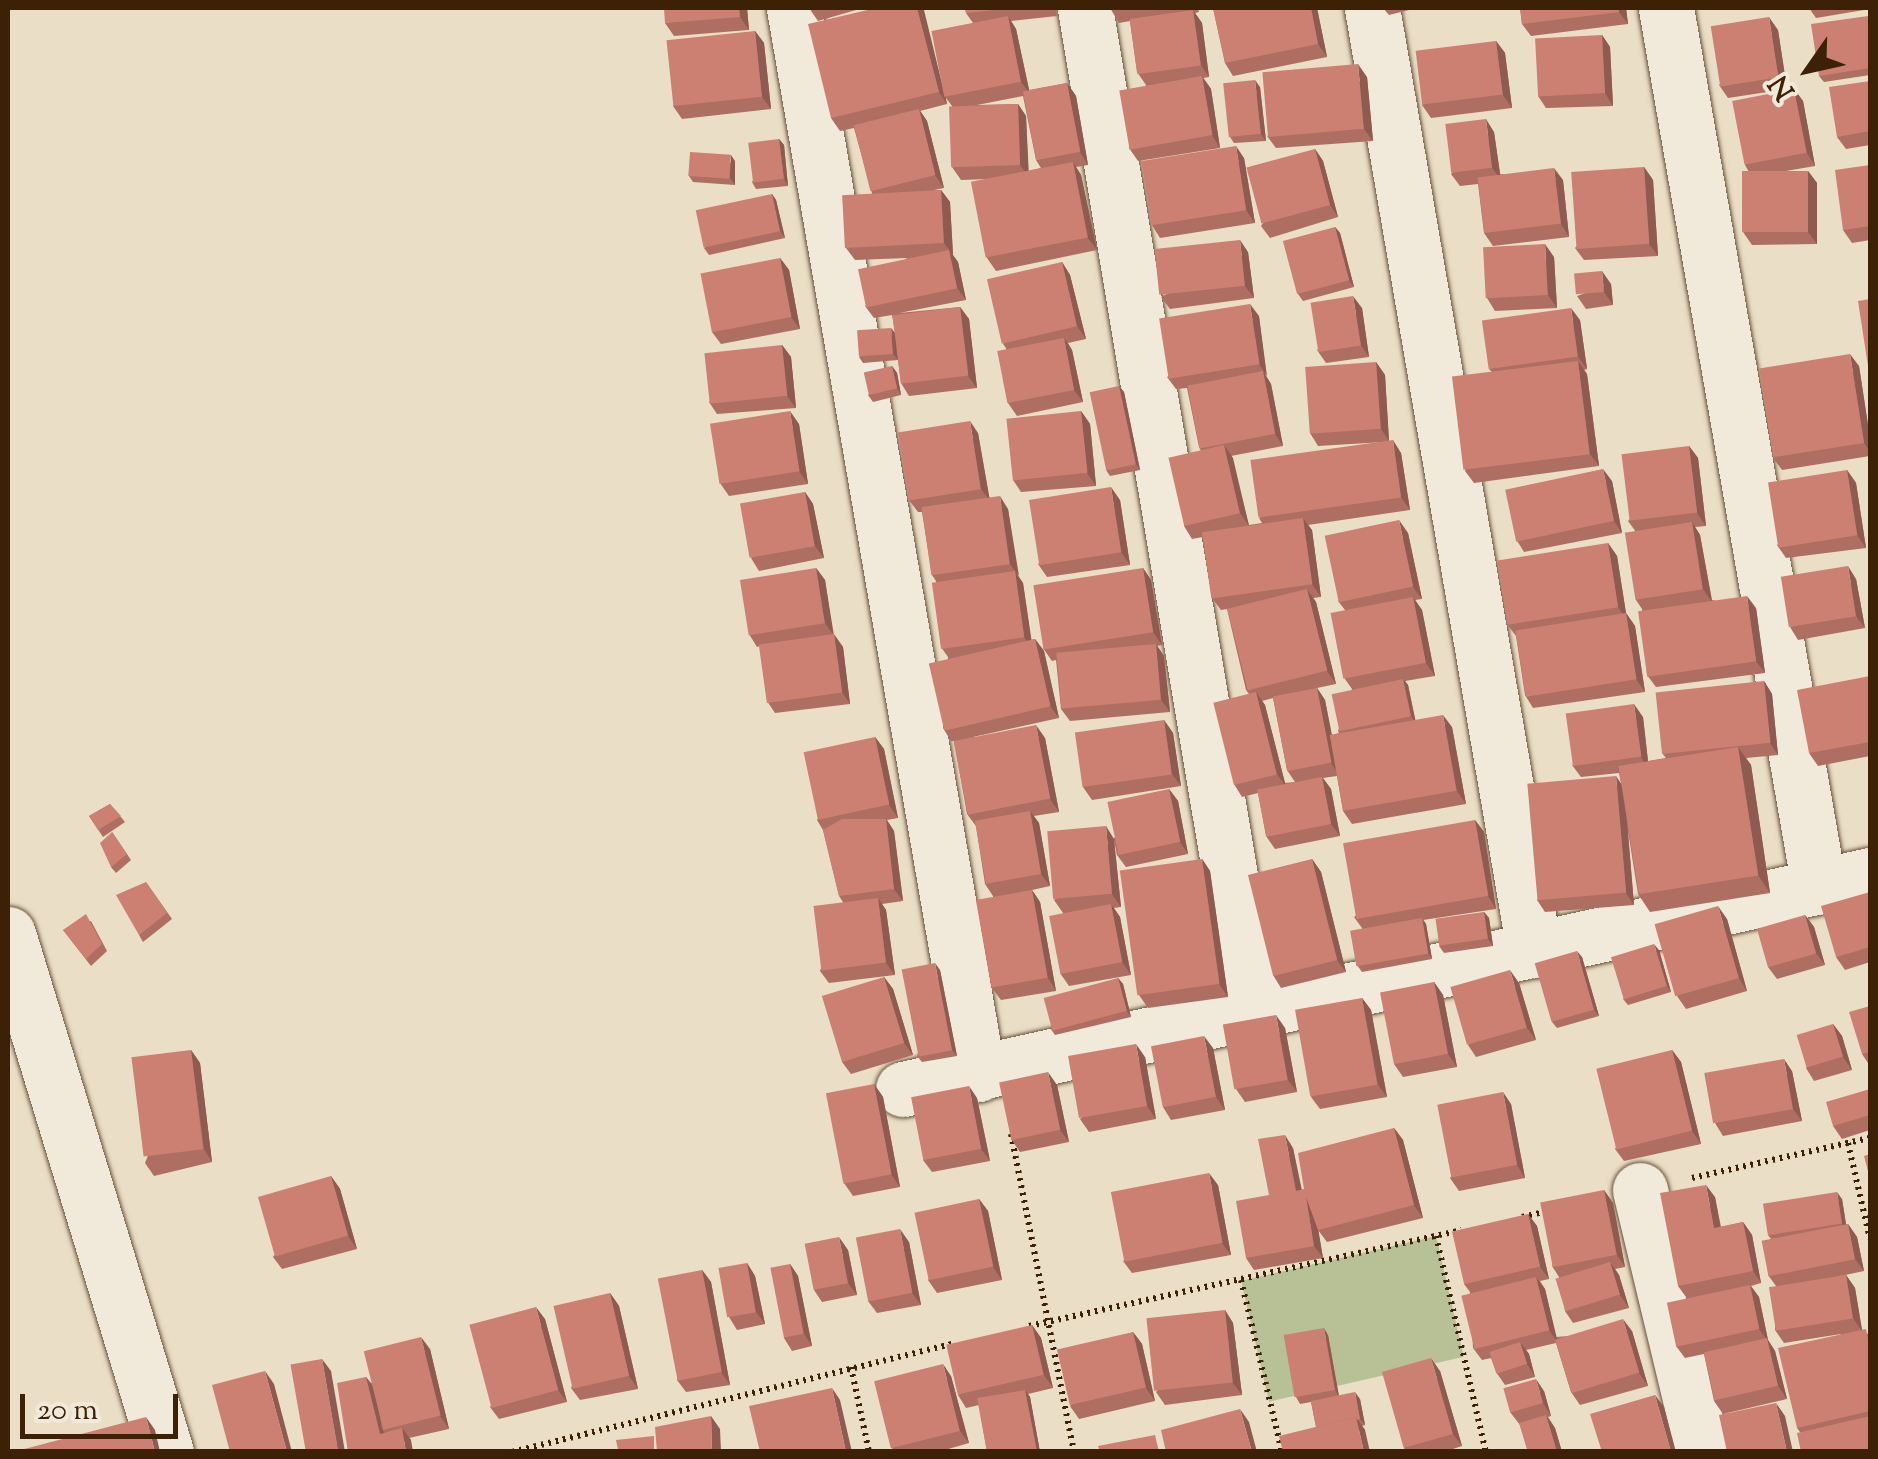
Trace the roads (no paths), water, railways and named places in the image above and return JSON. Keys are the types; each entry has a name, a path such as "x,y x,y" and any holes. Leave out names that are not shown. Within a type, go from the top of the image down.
{"street":[{"path":"794,8 988,1072"},
{"path":"1085,8 1254,1012"},
{"path":"1372,8 1534,950"},
{"path":"903,1089 1845,881 1666,8"},
{"path":"8,934 166,1452"},
{"path":"1640,1190 1703,1452"}]}
